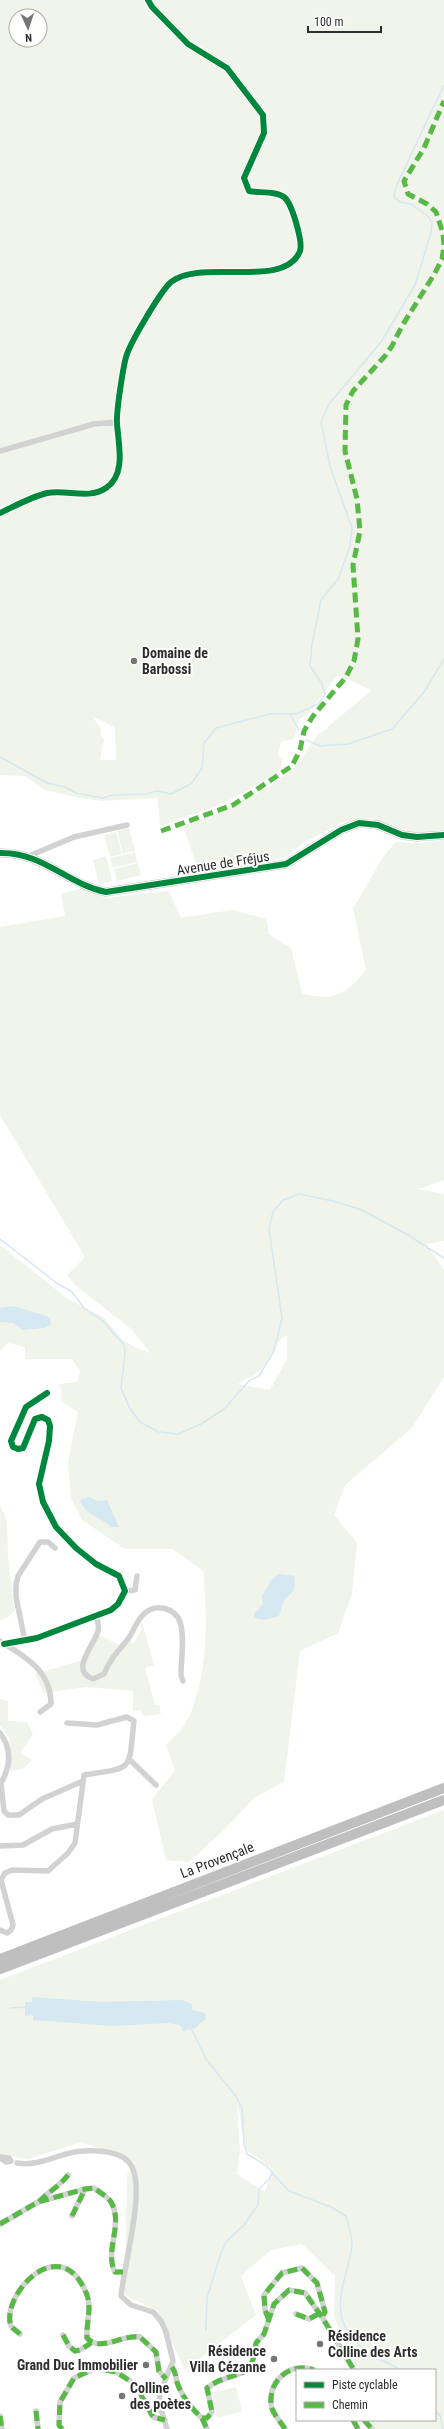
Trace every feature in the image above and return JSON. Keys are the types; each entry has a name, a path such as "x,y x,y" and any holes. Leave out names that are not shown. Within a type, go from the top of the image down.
{"highway":[{"name":"La Provençale","path":"0,1959 444,1788"},
{"name":"La Provençale","path":"0,1969 444,1800"}],"main road":[{"name":"Avenue de Fréjus","path":"0,853 29,856 91,887 106,892 286,864 341,830 359,824 378,825 402,835 417,837 444,835"}],"street":[{"path":"0,513 48,493 88,494 106,488 113,482 119,466 121,448 117,422 126,358 140,330 172,281 193,274 277,270 296,258 300,251 299,233 287,200 279,195 249,191 244,178 264,133 264,115 226,68 188,44 152,7 148,0"},
{"path":"0,451 94,424 117,422"},
{"path":"29,856 74,837 127,825"},
{"path":"47,1393 26,1407 11,1441 13,1447 18,1449 23,1448 35,1419 42,1417 48,1420 50,1426 49,1441 40,1484 43,1502 56,1527 76,1548 96,1564 119,1576 125,1591"},
{"path":"25,1641 16,1597 18,1576 40,1542 48,1542 55,1548"},
{"path":"125,1591 135,1590 137,1576"},
{"path":"2,1643 25,1641 96,1616 118,1604 125,1591"},
{"path":"96,1616 99,1629 84,1658 82,1668 88,1677 93,1679 104,1674 110,1659 128,1639 146,1611 159,1607 171,1611 180,1623 181,1675 183,1681"},
{"path":"2,1643 44,1674 49,1687 51,1704 40,1712"},
{"path":"0,1930 7,1933 11,1930 12,1920 1,1880 5,1873 12,1870 48,1871 53,1868 75,1843 84,1775 122,1769 130,1760 134,1721 127,1717 97,1725 67,1723"},
{"path":"0,1733 8,1747 9,1755 8,1769 0,1784 4,1811 13,1816 20,1815 42,1799 83,1781"},
{"path":"130,1760 156,1785"},
{"path":"0,1846 24,1845 52,1829 77,1824"},
{"path":"0,2158 6,2162 47,2162 82,2151 118,2154 132,2166 137,2184 123,2272 121,2296 131,2305 153,2312 161,2321 173,2361 172,2367 160,2393 159,2402 168,2429"},
{"path":"38,2202 48,2192 61,2184 68,2175"},
{"path":"0,2224 38,2202 85,2189 94,2188 111,2201 116,2223 111,2264 115,2272 123,2272"},
{"path":"72,2216 85,2189"},
{"path":"24,2275 46,2266 53,2266 71,2274 82,2285 89,2303 86,2329 87,2338 91,2343 100,2345 124,2337 140,2337 156,2352 159,2371 166,2379"},
{"path":"269,2320 264,2310 264,2295 282,2273 302,2268 317,2283 325,2312 321,2315 308,2319 296,2314"},
{"path":"202,2418 207,2418 212,2412 207,2388 214,2382 247,2370 255,2360 256,2343 264,2334 274,2304 288,2290 305,2293 321,2315 353,2369"},
{"path":"10,2294 5,2305 7,2320 10,2326 20,2334"},
{"path":"63,2335 69,2346 75,2351 80,2350 91,2343"},
{"path":"284,2429 271,2405 274,2384 287,2371 304,2366 312,2369"},
{"path":"172,2367 176,2373 177,2382 181,2393 193,2410 202,2418 207,2429"},
{"path":"62,2429 59,2425 60,2402 74,2378 95,2368 116,2372 135,2384 153,2417 165,2420"},
{"path":"36,2411 38,2429"},
{"path":"0,2416 2,2429"},
{"path":"365,2421 372,2429"}],"shaded area":[{"path":"0,0 444,0 444,830 414,833 370,818 343,822 304,842 285,857 272,861 256,861 198,870 183,825 217,814 268,787 293,770 317,736 372,690 337,675 309,713 301,718 294,739 281,742 278,755 282,760 281,770 225,802 178,819 160,828 158,798 102,801 75,797 45,790 25,776 0,775","holes":["92,716 115,728 116,760 100,760 104,739 100,735 101,729"]},
{"path":"129,828 135,851 123,854 117,831"},
{"path":"116,832 122,854 110,857 104,835"},
{"path":"444,840 444,1180 418,1189 444,1194 444,1241 426,1244 444,1270 444,1377 412,1428 345,1485 334,1515 357,1543 352,1594 338,1633 300,1651 284,1782 255,1797 224,1830 189,1862 166,1860 152,1799 175,1771 166,1745 181,1730 190,1714 197,1695 202,1674 206,1631 203,1571 173,1549 125,1549 82,1520 71,1498 68,1463 78,1412 62,1402 60,1384 77,1382 80,1371 72,1359 25,1359 25,1347 8,1343 0,1351 0,1245 68,1299 103,1317 122,1339 136,1348 151,1353 130,1328 75,1285 67,1275 85,1257 0,1115 0,927 65,916 61,894 82,888 106,898 169,891 181,918 232,910 266,919 269,934 291,948 302,993 312,996 331,996 346,990 366,969 353,908 378,865 396,842 419,843","holes":["287,1335 287,1359 270,1390 238,1384 264,1366 277,1344"]},
{"path":"135,852 137,862 113,868 110,858"},
{"path":"106,856 112,881 99,884 93,860"},
{"path":"138,863 141,875 117,881 114,869"},
{"path":"14,1306 46,1316 50,1319 51,1325 44,1328 23,1330 13,1323 0,1322 0,1308"},
{"path":"89,1497 98,1501 107,1500 119,1527 111,1527 85,1509 80,1500"},
{"path":"0,1504 7,1522 8,1555 14,1611 8,1617 0,1620"},
{"path":"279,1574 295,1576 294,1590 284,1601 279,1616 264,1620 255,1618 254,1614 263,1604 262,1595 268,1587 270,1581"},
{"path":"142,1622 154,1665 145,1668 155,1705 159,1705 161,1714 144,1716 140,1710 133,1711 133,1691 86,1687 44,1693 35,1674 86,1659 99,1635 124,1647 130,1641 133,1644 142,1629 140,1626"},
{"path":"0,1699 8,1701 8,1721 27,1722 33,1734 20,1753 32,1760 23,1769 10,1771 10,1739 0,1725"},
{"path":"444,1810 444,2429 376,2429 368,2421 436,2421 436,2369 358,2369 334,2317 335,2276 302,2244 271,2250 241,2276 256,2315 185,2370 156,2310 125,2295 127,2175 135,2163 127,2158 81,2142 28,2159 0,2155 0,1980","holes":["237,2101 246,2150 272,2168 265,2192 237,2174 240,2150"]},
{"path":"32,1997 103,2002 182,2000 192,2004 192,2010 205,2013 206,2019 195,2028 183,2031 180,2025 168,2023 112,2026 33,2020 33,2015 25,2016 25,2002 32,2002"},
{"path":"236,2387 242,2411 217,2418 211,2393"}],"waterway":[{"path":"0,757 47,783 65,787 76,793 103,798 112,795 145,794 157,791 171,794 191,784 202,768 204,743 216,728 269,714 296,714 318,704 325,695 322,684 310,666 312,645 321,600 338,579 350,546 352,528 330,466 321,422 329,404 381,342 415,285 431,233 432,223 428,216 411,204 400,202 394,197 399,180 444,85"},
{"path":"306,740 320,746 348,744 392,729 424,692 444,659"},
{"path":"291,716 299,730"},
{"path":"0,1239 58,1284 71,1291 84,1308 103,1321 124,1345 125,1353 121,1388 129,1407 140,1422 159,1432 178,1434 201,1424 224,1409 249,1381 259,1376 274,1351 282,1318 269,1229 273,1212 283,1200 299,1194 333,1201 362,1210 408,1235 444,1258"},
{"path":"11,2008 26,2007"},
{"path":"191,2028 206,2059 235,2095 242,2108 244,2144 247,2154 267,2166 272,2172 270,2178 259,2189 258,2205 244,2225 226,2242 221,2253 207,2298 206,2330"},
{"path":"272,2173 289,2191 331,2207 346,2216 352,2246 341,2296 340,2307 342,2319 347,2330 363,2349 372,2356 391,2364 398,2369"},
{"path":"436,2413 440,2415 443,2429"}],"marked path":[{"path":"161,831 233,805 292,766 300,750 304,731 313,716 346,677 354,661 358,639 353,565 360,531 357,499 345,451 346,405 353,391 385,356 392,346 402,326 442,259 444,246 443,233 436,212 427,204 408,194 404,181 424,148 444,101"},
{"path":"39,2202 68,2175"},
{"path":"0,2224 38,2202 85,2189 94,2188 110,2200 114,2210 116,2219 112,2246 112,2264 115,2272 123,2272"},
{"path":"72,2216 85,2189"},
{"path":"20,2334 11,2326 10,2313 15,2299 23,2285 35,2274 49,2267 63,2267 76,2276 87,2295 89,2306 87,2338 98,2344 126,2338 140,2337 156,2352 159,2371 166,2379"},
{"path":"269,2320 265,2310 264,2295 282,2273 302,2268 317,2283 325,2312 322,2317"},
{"path":"172,2367 180,2390 185,2399 202,2418 207,2418 212,2412 207,2388 225,2378 240,2374 251,2365 256,2343 264,2334 274,2304 289,2290 305,2293 322,2317 353,2369"},
{"path":"296,2314 309,2319 320,2313"},
{"path":"63,2335 69,2346 75,2351 80,2350 91,2343"},
{"path":"62,2429 59,2425 60,2402 74,2378 95,2368 116,2372 135,2384 153,2417 165,2420"},
{"path":"285,2429 274,2414 271,2407 271,2395 274,2387 278,2380 290,2371 297,2368 310,2369"},
{"path":"36,2411 38,2429"},
{"path":"0,2416 2,2429"},
{"path":"202,2418 207,2429"},
{"path":"354,2421 358,2429"},
{"path":"365,2421 372,2429"}],"cycle path":[{"path":"0,513 29,499 47,493 92,493 106,488 113,482 117,475 120,458 117,418 126,357 146,318 171,282 184,275 201,273 260,272 278,269 291,263 300,251 300,240 293,214 284,197 267,192 249,191 244,178 264,133 263,115 227,68 188,44 152,7 148,0"},
{"path":"0,853 15,854 29,858 92,888 106,892 286,864 341,830 359,823 378,825 402,835 417,837 444,835"},
{"path":"4,1644 37,1638 111,1610 118,1604 125,1591 119,1576 96,1564 76,1548 56,1527 43,1502 39,1484 49,1441 50,1426 48,1420 42,1417 35,1419 23,1448 18,1449 13,1447 11,1441 26,1407 47,1393"}],"place":[{"name":"Domaine de Barbossi","path":"134,661"},
{"name":"Résidence Colline des Arts","path":"320,2344"},
{"name":"Résidence Villa Cézanne","path":"274,2359"},
{"name":"Grand Duc Immobilier","path":"146,2365"},
{"name":"Colline des poètes","path":"122,2396"}]}
